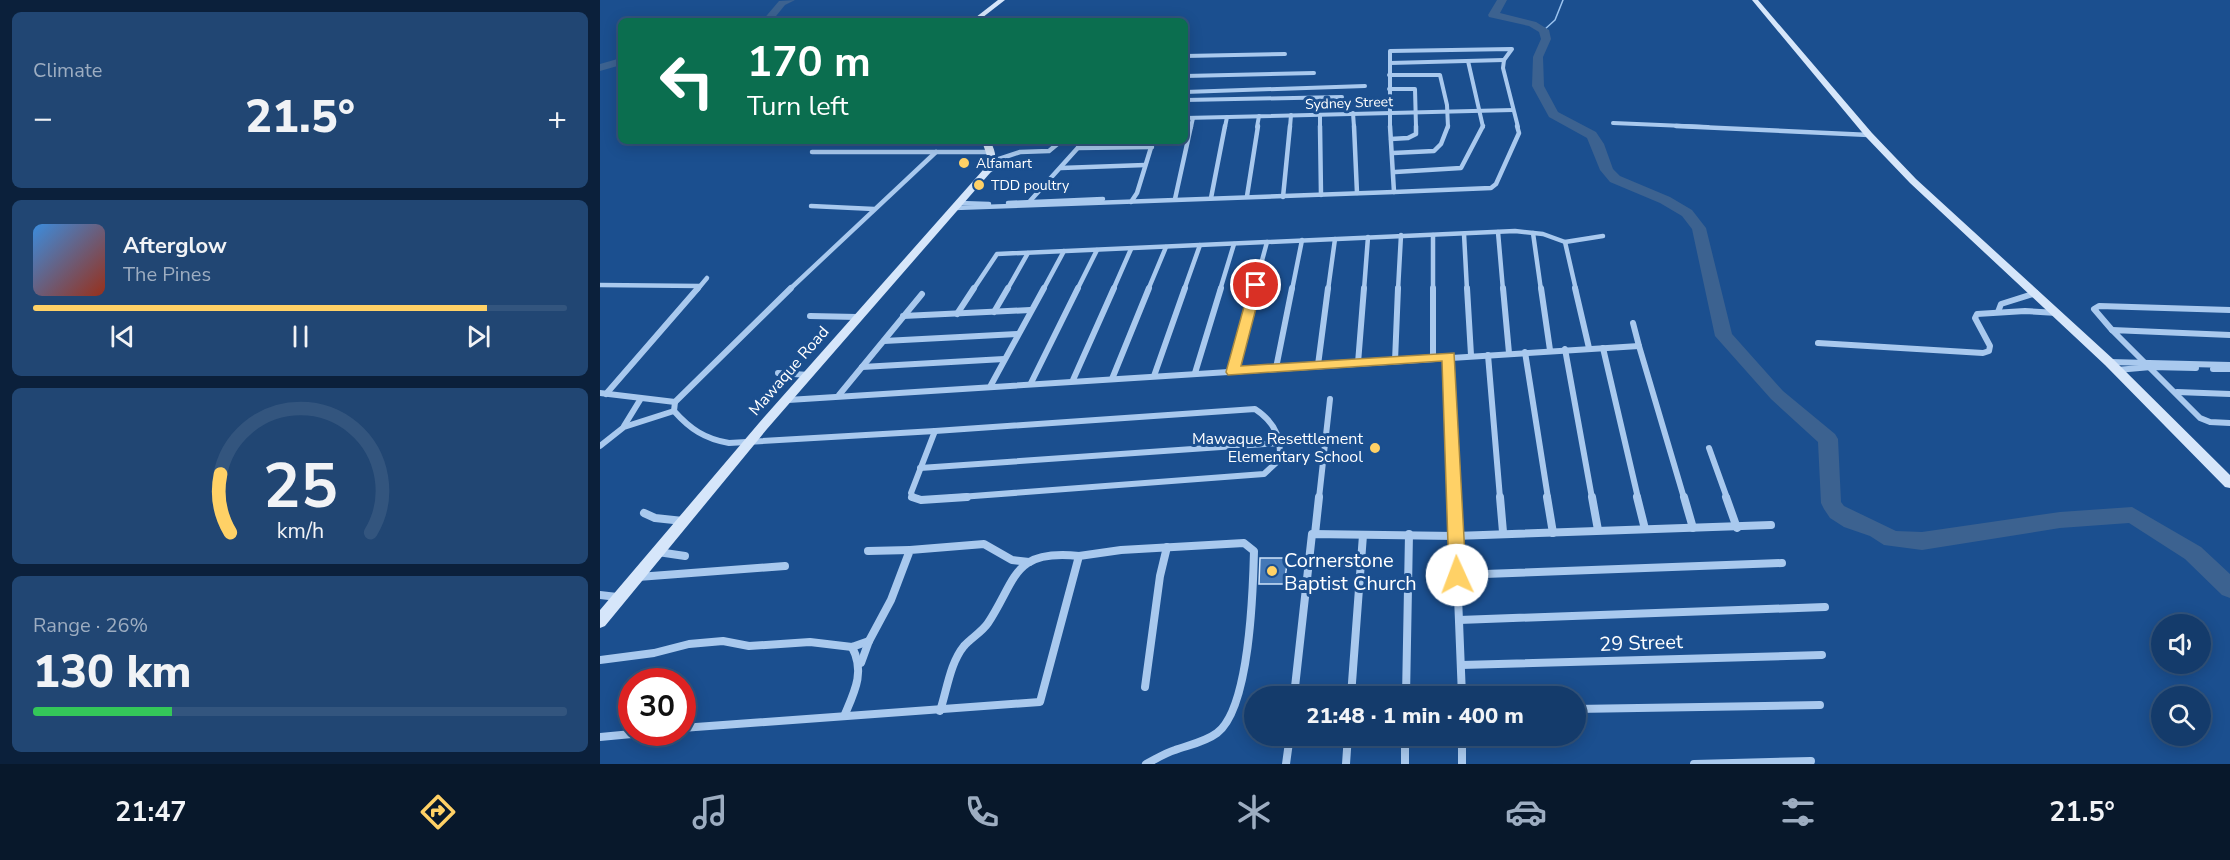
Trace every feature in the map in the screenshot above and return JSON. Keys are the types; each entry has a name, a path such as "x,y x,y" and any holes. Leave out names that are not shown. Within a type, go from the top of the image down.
{"street":[{"path":"978,18 1002,0"},
{"path":"1755,0 1869,135 1913,181 2037,293 2230,483"},
{"path":"956,206 1247,196 1283,197 1357,193 1394,192 1494,187 1519,136 1503,68 1504,60 1512,49 1392,50 1389,112 1395,172 1394,192"},
{"path":"1188,56 1286,54"},
{"path":"1390,63 1504,60"},
{"path":"1395,172 1461,168 1482,132 1468,61"},
{"path":"1188,76 1314,73"},
{"path":"1389,75 1440,75 1449,130 1437,150 1393,153"},
{"path":"1188,92 1365,86"},
{"path":"1389,89 1415,89 1417,112 1416,134 1408,138 1391,139"},
{"path":"1188,100 1342,97"},
{"name":"Sydney Street","path":"1188,118 1514,110"},
{"path":"1353,113 1357,193"},
{"path":"1283,197 1291,115"},
{"path":"1320,115 1321,195"},
{"path":"1247,196 1258,116"},
{"path":"1211,198 1227,117"},
{"path":"1188,140 1193,118"},
{"path":"1613,123 1869,135"},
{"path":"985,173 1023,151 1049,151 1057,144"},
{"path":"1028,204 1081,144"},
{"path":"1134,201 1152,144"},
{"path":"1175,199 1187,144"},
{"path":"1078,148 1152,147"},
{"path":"812,152 990,151 1012,156"},
{"name":"Mawaque Road","path":"600,621 857,317 985,173 990,151"},
{"path":"674,411 675,402 936,152"},
{"path":"1060,168 1145,165"},
{"path":"811,206 874,209"},
{"path":"1498,232 1509,353"},
{"path":"957,314 997,254 1498,232 1533,232 1565,242 1603,236"},
{"path":"1533,232 1550,350"},
{"path":"1464,234 1471,355"},
{"path":"1433,235 1433,358"},
{"path":"1395,361 1401,236"},
{"path":"1358,363 1368,237"},
{"path":"1318,365 1335,239"},
{"path":"1276,368 1302,240"},
{"path":"1233,372 1267,242"},
{"path":"1565,242 1588,348"},
{"path":"1195,373 1234,244"},
{"path":"1154,376 1200,245"},
{"path":"1112,379 1166,247"},
{"path":"1073,380 1131,249"},
{"path":"1031,383 1097,250"},
{"path":"991,386 1017,334 1064,251"},
{"path":"994,312 1028,253"},
{"path":"603,394 707,278"},
{"path":"600,285 700,286"},
{"path":"1998,312 2001,304 2008,300 2037,293"},
{"path":"839,395 922,294"},
{"path":"2230,310 2099,306 2094,309 2200,418 2210,422 2230,423"},
{"path":"903,316 1030,310"},
{"path":"1818,343 1983,353 1989,351 1990,346 1975,318 1977,314 2057,313"},
{"path":"810,316 857,317"},
{"path":"1633,323 1693,528"},
{"path":"2112,330 2230,335"},
{"path":"884,341 1017,334"},
{"path":"788,400 1638,345"},
{"path":"1603,348 1644,529"},
{"path":"1564,349 1598,530"},
{"path":"1525,352 1553,533"},
{"path":"1488,355 1503,532"},
{"path":"1449,357 1462,686"},
{"path":"862,367 1004,359"},
{"path":"2113,366 2146,361 2230,367"},
{"path":"2113,366 2230,367"},
{"path":"778,373 810,375"},
{"path":"2176,392 2230,394"},
{"path":"603,394 675,402"},
{"path":"624,427 640,399"},
{"path":"1295,686 1330,399"},
{"path":"674,411 691,427 710,439 724,444 747,445 935,430 1255,409 1265,415 1276,430 1281,453 1272,471 1264,474 921,500 913,498 911,493 935,430"},
{"path":"600,446 624,427 674,411"},
{"path":"920,468 1280,443"},
{"path":"1709,448 1737,528"},
{"path":"644,513 655,518 684,521"},
{"path":"1313,536 1409,534 1455,536 1503,532 1553,533 1771,525"},
{"path":"1406,686 1409,534"},
{"path":"1352,686 1363,535"},
{"path":"868,551 984,544 1012,560 1029,562 1059,554 1080,556 1167,547 1244,543 1250,546 1254,551 1254,597 1246,654 1231,716 1223,729 1210,738 1170,751 1146,764"},
{"path":"1145,687 1167,547"},
{"path":"845,714 860,677 861,663 869,641 891,600 910,550"},
{"path":"658,552 685,556"},
{"path":"696,727 845,714 940,711 1040,702 1080,556"},
{"path":"940,711 957,657 965,645 987,625 1005,585 1029,562"},
{"path":"1457,575 1782,563"},
{"path":"638,577 785,566"},
{"path":"600,595 621,597"},
{"path":"1459,620 1825,607"},
{"path":"600,660 654,653 689,644 723,641 749,646 810,642 852,648 869,641"},
{"path":"852,648 861,663"},
{"name":"29 Street","path":"1461,664 1822,656"},
{"path":"1586,709 1820,705"},
{"path":"600,737 618,735"},
{"path":"1286,764 1288,746"},
{"path":"1346,764 1347,746"},
{"path":"1405,746 1405,764"},
{"path":"1462,746 1462,764"},
{"path":"1694,764 1811,761"}],"building":[{"name":"Cornerstone Baptist Church","path":"1260,558 1288,558 1284,584 1259,584"}],"waterway":[{"path":"770,18 782,3 790,0"},
{"path":"1502,0 1502,4 1493,15 1532,24 1544,30 1546,39 1538,57 1538,86 1553,114 1592,135 1598,144 1607,170 1615,179 1665,200 1687,213 1699,228 1724,336 1777,395 1828,439 1831,503 1837,512 1851,521 1877,530 1892,539 1922,541 2060,520 2132,515 2193,553 2230,588"},
{"path":"1544,30 1555,20 1563,0"},
{"path":"600,68 618,62"}],"place":[{"name":"Alfamart","path":"964,163"},
{"name":"TDD poultry","path":"979,185"},
{"name":"Mawaque Resettlement Elementary School","path":"1375,448"},
{"name":"Cornerstone Baptist Church","path":"1272,571"}],"route":[{"path":"1256,285 1233,372 1449,357 1457,575"}]}
